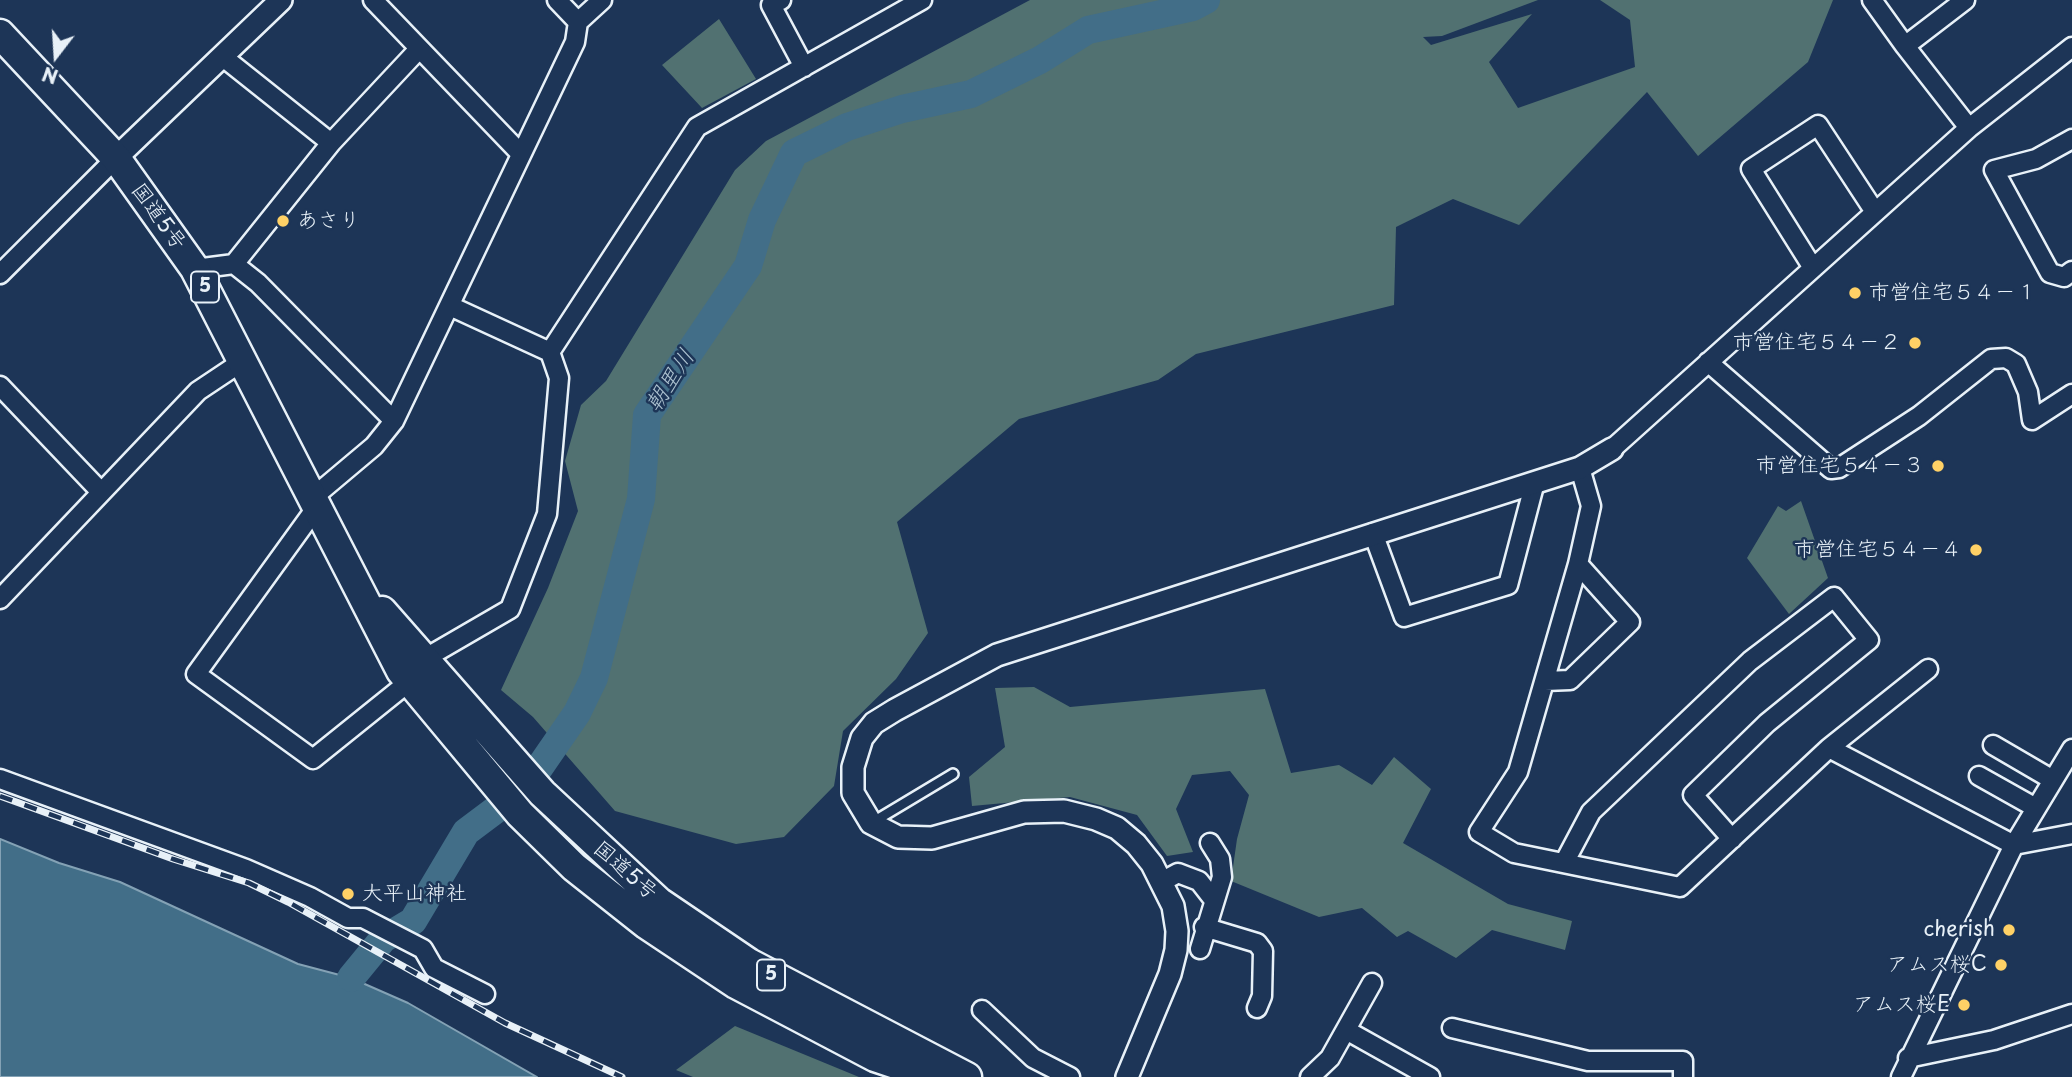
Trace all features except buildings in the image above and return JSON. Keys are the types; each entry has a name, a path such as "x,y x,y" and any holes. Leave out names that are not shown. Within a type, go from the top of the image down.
{"highway":[{"name":"国道5号","path":"0,34 116,158 195,269 352,578 468,754 520,814 574,867 652,913 967,1077"},
{"name":"国道5号","path":"412,670 491,735 542,793 594,845 652,913 736,984 875,1057 934,1077"}],"street":[{"path":"0,274 281,0"},
{"path":"373,0 520,154"},
{"path":"557,0 578,22"},
{"path":"450,306 550,352 559,378 547,514 510,609 412,670 313,759 196,674 313,503 374,446 394,421 575,42 578,22 602,0"},
{"path":"781,0 771,5 804,67"},
{"path":"550,352 698,127 922,0"},
{"path":"1872,0 1969,128"},
{"path":"1905,46 1965,0"},
{"path":"1126,1077 1170,974 1176,950 1177,931 1173,906 1163,881 1136,844 1117,828 1078,813 1024,812 932,838 898,838 871,823 853,793 853,767 862,738 874,723 997,655 1580,468 1612,449 1969,128 2072,47"},
{"path":"195,269 234,264 331,143 419,49"},
{"path":"223,57 331,143"},
{"path":"1813,268 1751,169 1818,125 1875,212"},
{"path":"2072,139 2036,159 1994,170 2050,273 2064,277 2072,271"},
{"path":"234,264 258,284 394,421"},
{"path":"1708,362 1831,470 1839,468 1919,416 1991,359 2006,358 2016,364 2028,392 2032,421 2072,394"},
{"path":"0,599 198,391 243,361"},
{"path":"0,386 101,492"},
{"path":"1580,468 1591,506 1578,564 1518,772 1479,832 1514,853 1680,887 1829,748 1928,669"},
{"path":"1373,533 1404,617 1508,585 1535,482"},
{"path":"1545,681 1570,680 1630,622 1578,564"},
{"path":"1564,863 1591,812 1750,661 1834,597 1869,640 1767,723 1693,795 1732,839"},
{"path":"1993,745 2053,780"},
{"path":"1829,748 2014,845 2072,834"},
{"path":"1900,1077 2014,845 2072,749"},
{"path":"1979,776 2036,808"},
{"path":"0,779 246,869 348,918 363,918 423,949 434,968 485,994"},
{"path":"1200,949 1204,927 1222,877 1220,859 1210,843"},
{"path":"1163,881 1178,873 1199,881 1213,899"},
{"path":"1204,927 1256,943 1264,951 1262,996 1258,1008"},
{"path":"1310,1077 1330,1058 1372,983"},
{"path":"982,1010 1033,1058 1070,1077"},
{"path":"1908,1058 1994,1040 2072,1014"},
{"path":"1452,1028 1588,1069 1683,1061 1683,1077"},
{"path":"1346,1030 1430,1077"}],"lane":[{"path":"871,823 953,774"}],"green space":[{"path":"1030,0 1538,0 1442,36 1423,37 1431,45 1532,14 1489,62 1518,108 1635,67 1630,20 1600,0 1833,0 1808,62 1698,156 1647,92 1519,225 1453,199 1396,227 1394,305 1196,354 1158,380 1019,419 897,522 928,633 896,679 843,731 834,786 784,837 736,844 615,811 533,717 501,690 548,588 578,511 565,461 581,405 606,381 735,170 766,141"},
{"path":"719,19 756,79 702,108 662,65"},
{"path":"1801,501 1828,578 1789,614 1747,558 1778,506 1786,511"},
{"path":"1034,687 1070,707 1265,689 1291,773 1339,765 1372,785 1394,757 1431,789 1403,843 1508,904 1572,921 1565,950 1492,930 1456,958 1408,931 1397,937 1362,908 1319,917 1231,881 1237,839 1249,795 1230,771 1192,775 1176,809 1193,852 1167,856 1137,815 1070,797 972,806 969,777 1005,747 995,688"},
{"path":"735,1026 859,1077 693,1077 676,1070"}],"water":[{"path":"0,839 59,863 120,882 298,964 351,978 408,1003 537,1077 0,1077"}],"waterway":[{"name":"朝里川","path":"351,978 383,939 413,921 466,832 526,787 577,713 594,678 641,499 647,415 748,266 762,220 794,153 847,127 902,109 971,94 1040,60 1088,30 1193,7 1206,0"}],"railway":[{"path":"0,796 173,859 249,883 505,1023 622,1077"}],"place":[{"name":"あさり","path":"283,221"},
{"name":"市営住宅５４－１","path":"1855,293"},
{"name":"市営住宅５４－２","path":"1915,343"},
{"name":"市営住宅５４－３","path":"1938,466"},
{"name":"市営住宅５４－４","path":"1976,550"},
{"name":"大平山神社","path":"348,894"},
{"name":"cherish","path":"2009,930"},
{"name":"アムス桜C","path":"2001,965"},
{"name":"アムス桜E","path":"1964,1005"}]}
